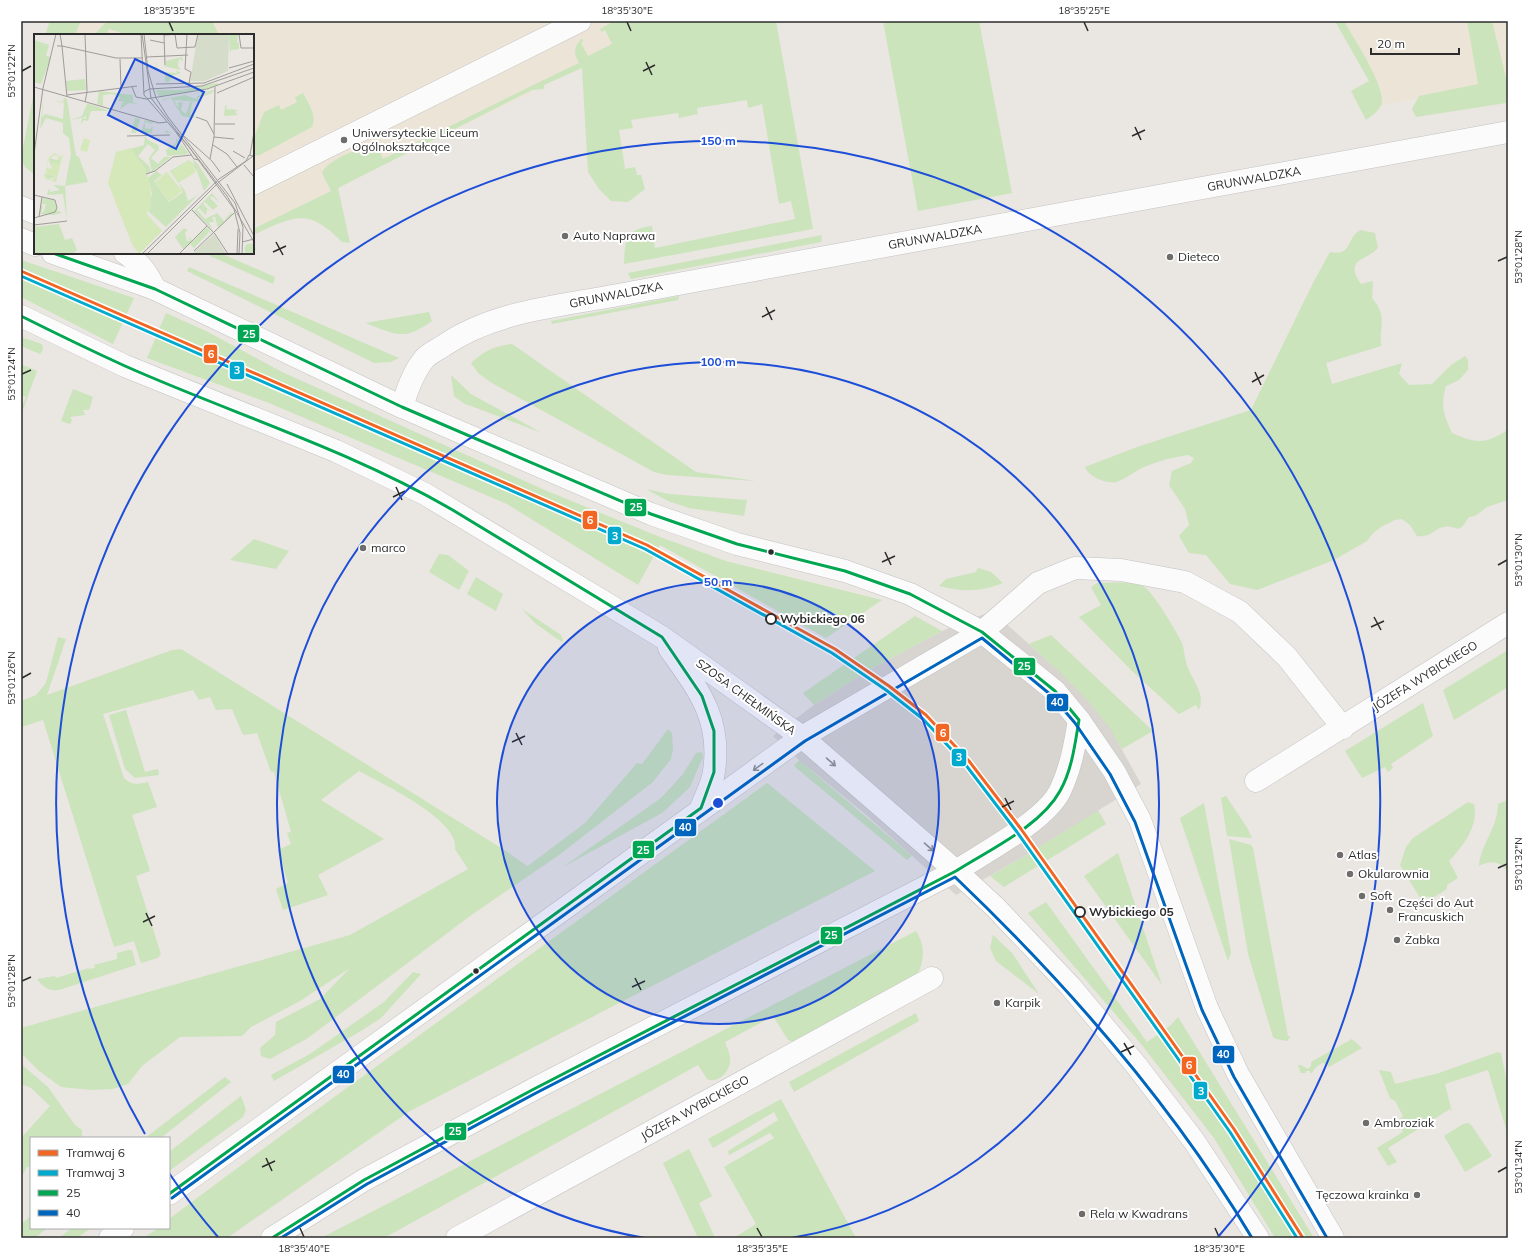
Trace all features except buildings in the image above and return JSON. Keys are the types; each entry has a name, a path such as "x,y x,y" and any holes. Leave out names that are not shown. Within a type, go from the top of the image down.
{"main road":[{"path":"254,184 580,21"},
{"name":"GRUNWALDZKA","path":"402,407 406,391 416,371 426,357 466,331 496,320 618,295 1508,132"},
{"path":"21,207 34,213"},
{"path":"21,239 34,245"},
{"path":"56,254 155,290 402,407 651,514 738,544 844,570 910,594 982,632 1055,692 1079,720 1114,772 1140,820 1207,1008 1238,1074 1333,1238"},
{"path":"126,254 148,273 155,290"},
{"name":"SZOSA CHEŁMIŃSKA","path":"21,316 125,366 336,451 425,494 662,637 802,737 956,871 994,907 1070,986 1119,1045 1194,1141 1258,1238"},
{"path":"170,1193 701,808 802,737 982,632 1038,583 1075,568 1121,570 1185,582 1240,612 1287,657 1343,728"},
{"name":"JÓZEFA WYBICKIEGO","path":"1256,780 1343,728 1508,623"},
{"path":"662,637 702,696 714,731 714,772 701,808"},
{"path":"272,1238 364,1180 418,1151 534,1089 956,871 1021,829 1043,812 1060,792 1073,756 1079,720"},
{"name":"JÓZEFA WYBICKIEGO","path":"457,1238 932,978"},
{"path":"110,1238 122,1229"}],"shaded area":[{"name":"Uniwersyteckie Liceum Ogólnokształcące","path":"69,21 675,21 544,85 544,89 532,90 532,92 261,225 254,222 254,34 65,34"},
{"path":"1335,21 1508,21 1508,83 1381,105"},
{"path":"992,611 1060,672 1088,701 1110,728 1141,784 1023,857 956,895 864,813 799,760 773,736 814,705 866,672 942,631"}],"green space":[{"path":"50,21 82,21 75,34 45,34"},
{"path":"107,21 212,21 218,34 126,34 109,29 106,34 95,34"},
{"path":"615,21 776,21 813,229 624,264 625,249 628,238 636,230 643,228 652,226 655,248 795,219 791,201 779,204 762,104 748,108 747,100 697,108 698,114 679,118 678,113 631,120 633,128 619,130 625,169 635,167 637,175 641,175 645,189 628,202 611,201 599,189 588,172 582,68 544,85 544,89 532,90 338,188 350,243 342,242 320,223 310,219 300,218 279,223 254,235 254,229 331,191 322,173 325,168 337,159 353,151 374,146 380,152 383,159 579,63 575,50 577,44 582,38 583,41 581,43 588,56 612,44 605,30 602,32 599,29"},
{"path":"883,21 979,21 1012,193 918,211"},
{"path":"1335,21 1344,21 1361,49 1378,83 1382,102 1378,110 1366,120 1351,91 1369,81"},
{"path":"1467,21 1492,21 1508,86 1506,103 1416,117 1412,109 1419,96 1478,84"},
{"path":"34,92 34,174 25,167 21,158"},
{"path":"303,93 310,105 314,118 312,127 260,155 254,156 254,137 264,112 279,105 281,110 297,102 295,97"},
{"path":"1360,230 1375,233 1378,248 1359,261 1355,269 1356,276 1361,284 1373,281 1372,298 1380,310 1382,320 1381,346 1326,363 1332,384 1402,363 1399,374 1409,385 1432,384 1451,365 1465,356 1468,360 1468,370 1459,380 1446,386 1443,399 1445,416 1452,433 1475,441 1493,438 1508,430 1508,500 1487,507 1475,516 1469,517 1462,527 1458,529 1450,527 1440,528 1428,535 1423,536 1417,536 1410,525 1402,519 1395,520 1373,533 1367,541 1334,560 1257,590 1230,584 1206,555 1189,553 1179,536 1189,525 1185,509 1169,485 1172,471 1191,463 1194,458 1188,455 1160,461 1144,467 1116,482 1108,482 1098,479 1090,474 1085,467 1137,447 1251,410 1313,283 1330,252 1342,252 1346,249 1355,234"},
{"path":"822,235 821,242 631,279 628,273"},
{"path":"211,254 222,254 275,277 273,284 210,256"},
{"path":"21,260 134,298 113,344 21,297"},
{"path":"189,267 399,358 391,362 374,363 187,271"},
{"path":"679,296 678,300 552,324 551,321"},
{"path":"429,312 432,321 414,332 406,334 392,333 365,323"},
{"path":"166,313 208,332 282,372 547,491 660,537 726,561 882,600 826,638 660,545 638,585 507,504 269,403 147,358"},
{"path":"21,337 42,344 43,349 40,354 21,346"},
{"path":"512,344 696,472 756,481 667,475 654,472 492,383 479,374 471,363 480,355 490,350 500,346"},
{"path":"21,364 37,371 21,415 21,409 26,397 21,395"},
{"path":"451,375 471,394 542,433 463,403 454,396"},
{"path":"73,389 93,397 89,410 83,410 85,415 70,417 72,420 70,424 61,421"},
{"path":"646,489 669,494 747,500 744,516 689,508 668,501"},
{"path":"254,539 289,551 276,569 230,560"},
{"path":"439,554 448,555 469,571 459,590 429,572"},
{"path":"978,568 991,572 1003,583 987,588 971,590 939,586 946,579 976,572"},
{"path":"476,577 503,594 496,611 467,594"},
{"path":"1097,583 1138,584 1147,589 1152,595 1169,620 1182,644 1187,665 1200,694 1201,704 1199,710 1196,705 1179,714 1132,671 1079,617 1101,605 1091,587"},
{"path":"522,609 561,635 563,640 562,642 536,624"},
{"path":"915,616 942,631 866,672 814,705 803,693"},
{"path":"1051,635 1153,731 1122,749 1113,734 1092,706 1029,644"},
{"path":"58,637 66,639 47,695 172,650 181,649 506,851 527,866 525,868 585,823 637,763 642,764 668,729 672,733 673,749 671,759 653,782 559,855 470,916 308,1038 270,1059 261,1056 260,1048 275,1035 276,1022 320,999 350,968 300,1001 251,1027 242,1036 180,1037 142,1066 128,1084 113,1089 91,1090 61,1087 39,1071 21,1053 21,1028 350,935 468,869 455,849 453,838 445,826 433,815 400,793 359,771 321,800 384,839 318,875 328,895 283,910 276,889 288,883 278,850 291,844 287,833 291,832 274,772 271,772 257,733 243,735 232,709 216,710 210,697 199,700 193,690 103,714 124,778 127,781 138,784 148,782 157,807 132,815 150,871 136,876 161,954 158,958 141,963 134,941 114,947 43,720 21,727 21,701 36,695 46,683"},
{"path":"1508,650 1508,687 1454,720 1443,690"},
{"path":"1423,703 1433,736 1391,764 1393,768 1388,772 1385,767 1362,778 1345,751"},
{"path":"126,710 145,772 158,769 159,775 135,778 125,769 109,715"},
{"path":"702,752 703,757 690,787 662,813 563,867 661,798 683,774 696,753"},
{"path":"799,760 912,856 907,860 794,766"},
{"path":"767,783 875,871 410,1111 227,1238 144,1238 157,1229 170,1229 170,1218 282,1135"},
{"path":"1226,796 1248,829 1252,838 1227,836 1221,798"},
{"path":"1508,800 1508,872 1502,866 1491,862 1479,866 1480,858 1493,828 1498,804"},
{"path":"1468,802 1474,804 1475,812 1472,828 1460,849 1449,861 1458,878 1447,885 1447,889 1431,899 1428,896 1422,901 1400,865 1406,847 1413,838"},
{"path":"1204,803 1231,953 1228,961 1180,818"},
{"path":"1098,810 1106,824 1004,887 990,876 1023,857"},
{"path":"1229,839 1251,845 1253,848 1288,1036 1291,1036 1287,1041 1273,1037 1248,954"},
{"path":"1118,853 1162,985 1084,876"},
{"path":"1046,902 1147,1042 1171,1025 1178,1017 1314,1238 1275,1238 1214,1138 1141,1044 1028,913"},
{"path":"916,931 921,941 923,953 920,970 917,975 793,1042 788,1040 773,1016 725,1042 730,1059 728,1070 715,1080 707,1079 698,1065 384,1238 321,1238"},
{"path":"993,935 1012,953 1039,994 996,961 990,948"},
{"path":"132,950 136,965 59,990 46,988 37,979 55,976 56,978 89,968 95,968 94,965 117,959 117,953"},
{"path":"413,972 421,974 381,1018 274,1081 271,1075 310,1054 384,1002"},
{"path":"916,1013 919,1021 794,1092 789,1082"},
{"path":"1352,1039 1362,1048 1329,1067 1327,1064 1322,1063 1315,1068 1312,1073 1310,1073 1310,1071 1306,1071 1305,1073 1301,1073 1298,1065 1308,1069 1311,1066 1311,1062"},
{"path":"1498,1052 1501,1053 1508,1088 1508,1135 1488,1070 1445,1084 1452,1112 1450,1109 1388,1148 1397,1162 1388,1166 1377,1148 1403,1132 1398,1121 1403,1116 1395,1101 1390,1098 1379,1070 1391,1072 1395,1084 1439,1073"},
{"path":"21,1064 48,1087 75,1125 82,1130 82,1136 30,1137 30,1166 27,1167 21,1178 21,1138 50,1106 31,1088 21,1084"},
{"path":"225,1077 231,1082 162,1137 146,1137"},
{"path":"241,1096 246,1110 243,1117 170,1170 170,1151"},
{"path":"781,1099 856,1238 734,1238 756,1224 724,1167 774,1138 770,1133 729,1155 728,1151 778,1120 774,1112 713,1148 708,1139"},
{"path":"1468,1123 1472,1126 1492,1156 1465,1172 1444,1136 1463,1124"},
{"path":"689,1149 712,1196 699,1203 715,1238 698,1238 663,1163"},
{"path":"30,1217 30,1229 46,1229 35,1238 21,1238 21,1224"},
{"path":"71,1229 90,1229 77,1238 59,1238"}],"tram line":[{"name":"6","path":"21,271 647,545 835,649 889,686 926,715 969,761 1021,829 1234,1129 1303,1238"},
{"name":"3","path":"21,276 645,549 832,653 886,690 923,719 965,764 1017,832 1230,1132 1297,1238"}],"transit line":[{"name":"25","path":"56,254 155,289 402,407 651,514 737,544 845,571 910,594 982,632 1055,691 1079,720 1070,766 1060,791 1051,804 1040,815 998,846 956,871 534,1089 364,1180 272,1238"},
{"name":"25","path":"21,316 125,366 331,450 412,488 451,509 662,637 702,696 714,731 714,772 701,808 170,1193"},
{"name":"40","path":"172,1198 805,741 982,638 1051,695 1075,723 1110,774 1135,822 1202,1010 1234,1077 1327,1238"},
{"name":"40","path":"281,1238 367,1184 536,1093 955,877 1037,959 1116,1047 1188,1140 1252,1238"}],"place":[{"name":"Uniwersyteckie Liceum Ogólnokształcące","path":"344,140"},
{"name":"Auto Naprawa","path":"565,236"},
{"name":"Dieteco","path":"1170,257"},
{"name":"marco","path":"363,548"},
{"name":"Wybickiego 06","path":"771,619"},
{"name":"Atlas","path":"1340,855"},
{"name":"Okularownia","path":"1350,874"},
{"name":"Soft","path":"1362,896"},
{"name":"Części do Aut Francuskich","path":"1390,910"},
{"name":"Wybickiego 05","path":"1080,912"},
{"name":"Żabka","path":"1397,940"},
{"name":"Karpik","path":"997,1003"},
{"name":"Ambroziak","path":"1366,1123"},
{"name":"Tęczowa krainka","path":"1417,1195"},
{"name":"Rela w Kwadrans","path":"1082,1214"}]}
